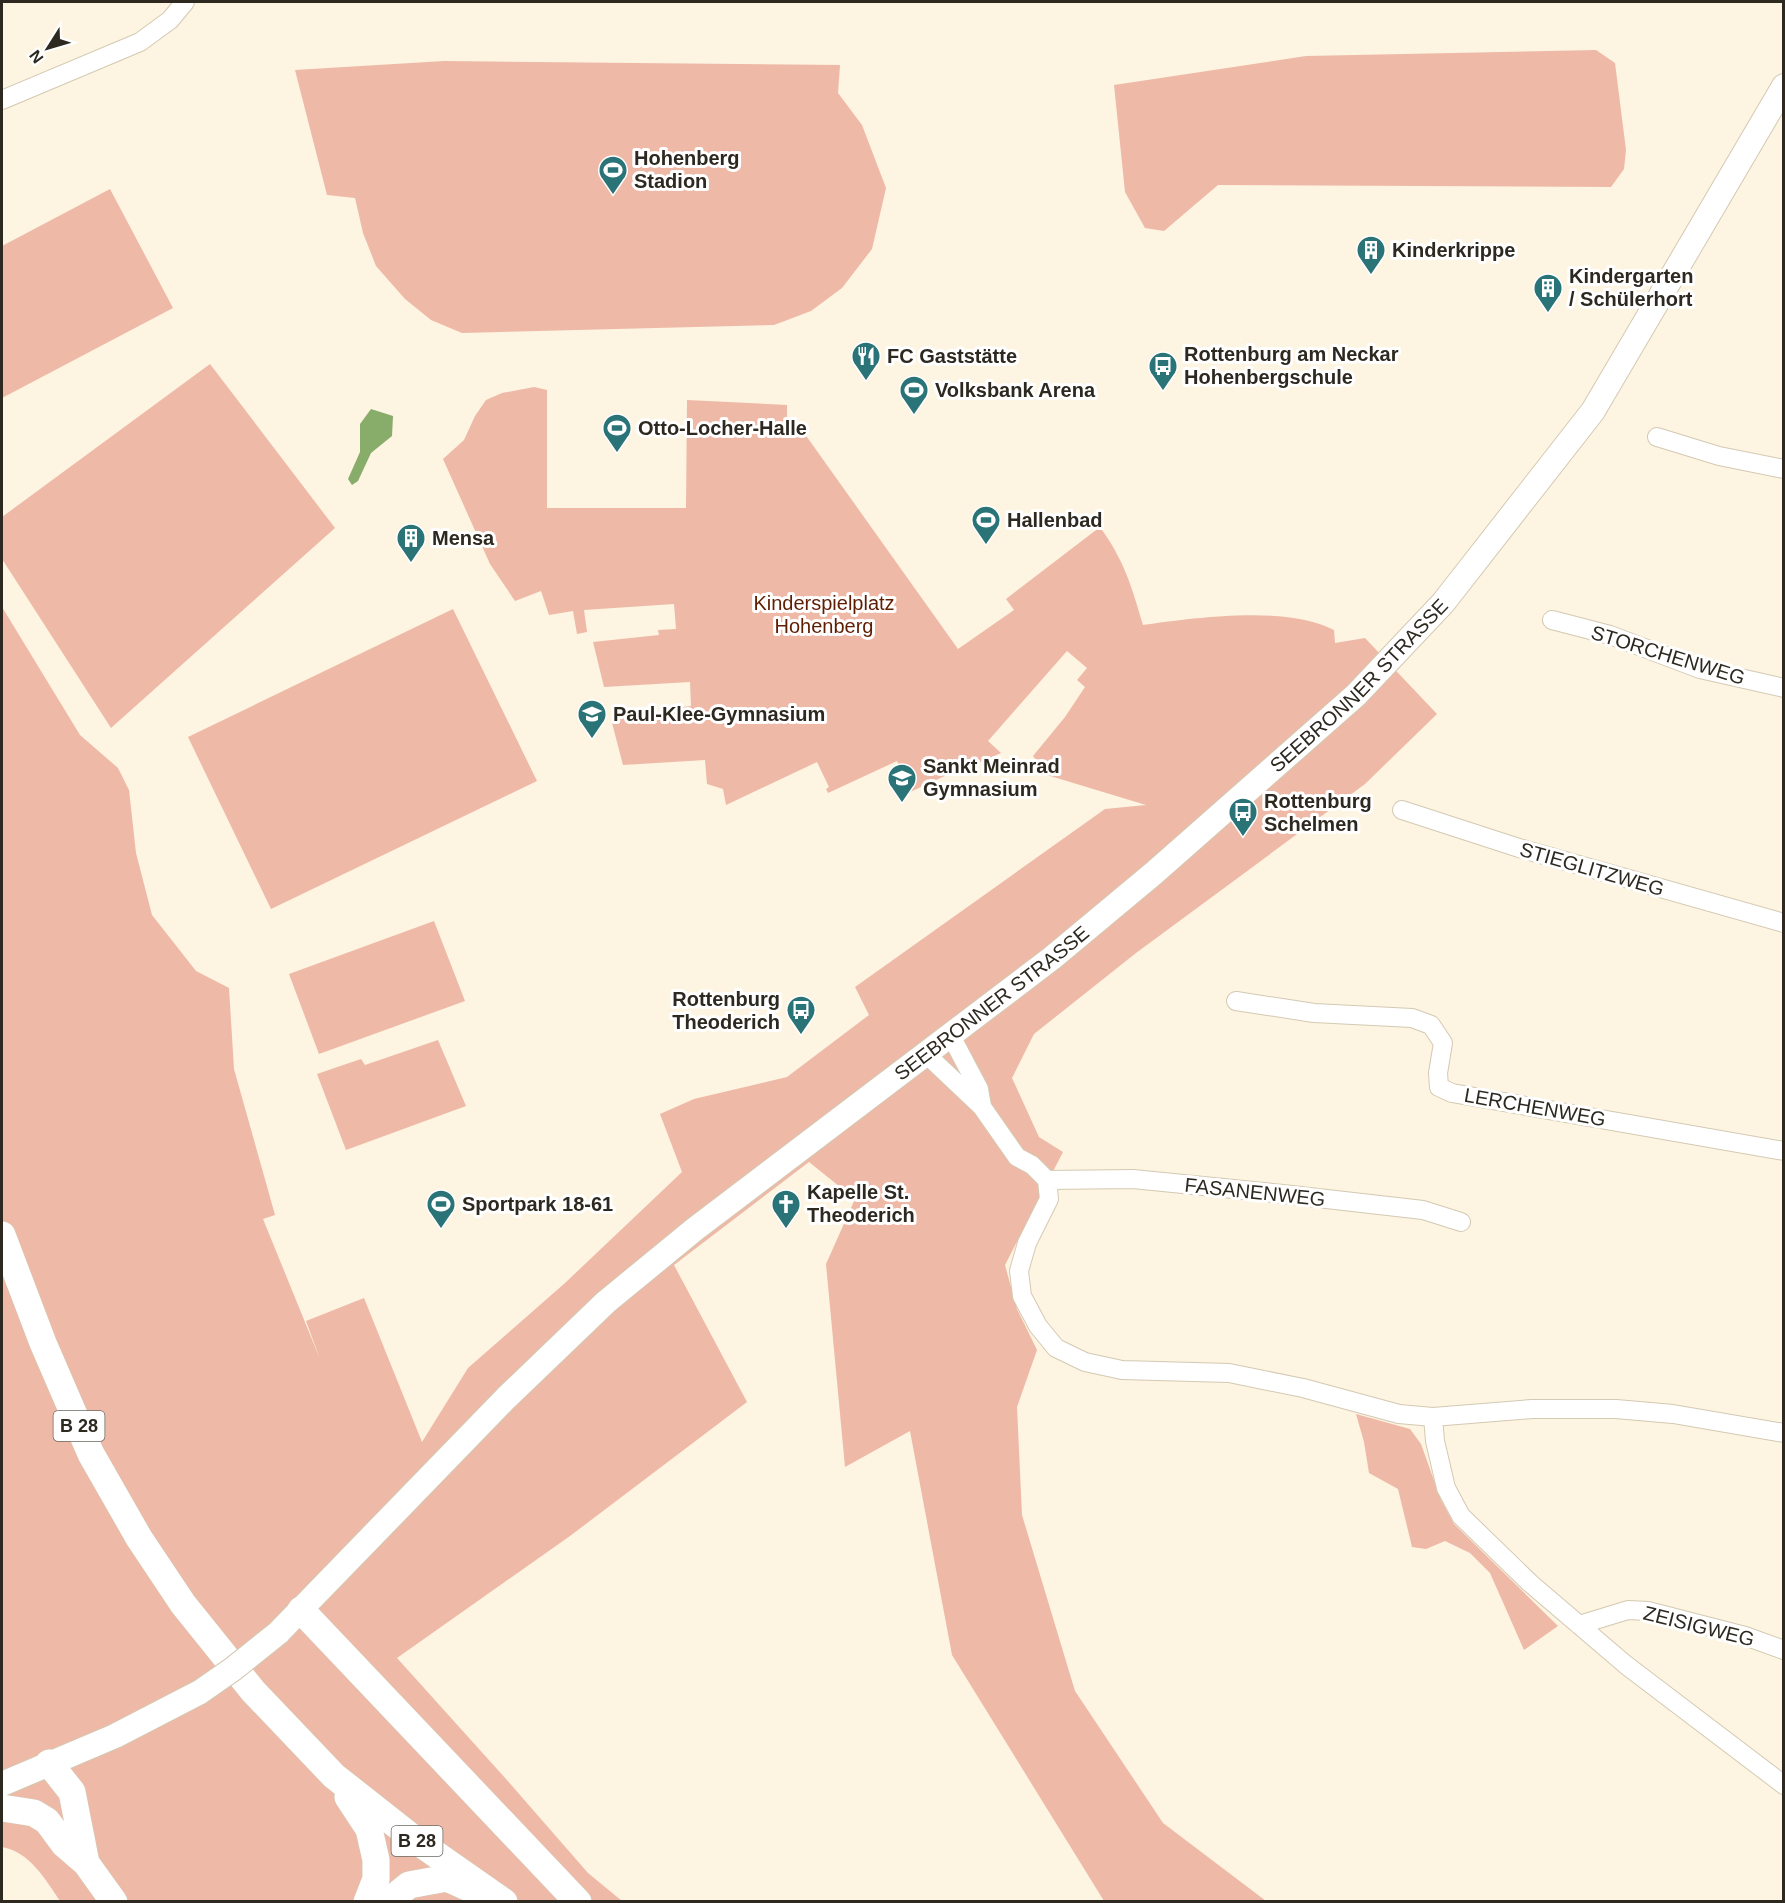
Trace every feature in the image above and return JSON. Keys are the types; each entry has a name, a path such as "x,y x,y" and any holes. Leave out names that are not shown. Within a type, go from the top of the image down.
{"main road":[{"name":"B 28","path":"2,1235 43,1343 87,1444 139,1539 183,1604 253,1691 334,1776 414,1839 504,1902"},
{"path":"301,1610 578,1902"},
{"path":"49,1763 47,1799 64,1844"},
{"path":"49,1763 72,1792 86,1863"},
{"path":"334,1776 369,1829 376,1860 376,1879 367,1902"},
{"path":"2,1808 34,1813 47,1821 64,1844 86,1863 114,1902"},
{"path":"388,1902 409,1885 418,1864 414,1839"},
{"path":"409,1885 447,1878 497,1902"}],"street":[{"path":"2,100 140,42 170,20 185,2"},
{"name":"SEEBRONNER STRASSE","path":"2,1784 115,1736 200,1692 278,1633 506,1398 606,1302 790,1156 1052,958 1154,873 1356,694 1443,603 1593,411 1784,86"},
{"path":"1657,437 1719,456 1784,469"},
{"name":"STORCHENWEG","path":"1552,620 1610,635 1700,669 1784,688"},
{"name":"STIEGLITZWEG","path":"1402,810 1551,857 1784,923"},
{"name":"LERCHENWEG","path":"1236,1001 1314,1014 1412,1018 1431,1025 1443,1043 1438,1073 1439,1087 1452,1092 1784,1151"},
{"path":"951,1036 979,1089 982,1107"},
{"path":"926,1054 982,1107 1017,1156 1032,1165 1047,1180 1049,1199 1027,1243 1019,1271 1022,1296 1038,1326 1056,1348 1084,1362 1122,1370 1229,1373 1303,1388 1399,1414 1432,1417 1532,1409 1616,1409 1673,1414 1784,1433"},
{"name":"FASANENWEG","path":"1047,1180 1133,1179 1271,1192 1423,1210 1461,1222"},
{"path":"1432,1417 1446,1488 1461,1516 1530,1583 1626,1665 1784,1785"},
{"name":"ZEISIGWEG","path":"1579,1625 1628,1610 1648,1611 1745,1636 1784,1650"}],"green space":[{"path":"1596,50 1615,63 1626,150 1624,169 1611,187 1218,185 1164,231 1145,228 1125,192 1114,85 1306,56"},
{"name":"Hohenberg Stadion","path":"444,61 840,65 838,93 862,125 886,188 872,249 842,288 811,311 774,325 462,333 431,320 405,299 376,266 363,233 355,198 327,195 295,70"},
{"path":"110,189 173,308 2,398 2,246"},
{"path":"210,364 335,528 111,728 2,559 2,517"},
{"name":"Kinderspielplatz Hohenberg","path":"534,387 547,390 547,508 686,508 687,400 787,405 787,422 797,423 958,649 1014,610 1006,599 1100,527 1121,563 1143,625 1188,619 1240,616 1292,618 1314,622 1334,630 1335,643 1365,638 1437,714 1365,784 1136,953 1034,1034 1012,1078 1039,1137 1063,1152 1005,1265 1017,1309 1037,1350 1017,1407 1022,1515 1075,1691 1163,1823 1266,1901 1104,1901 952,1655 910,1431 845,1467 826,1264 855,1199 809,1162 674,1265 747,1402 570,1536 397,1658 588,1873 622,1901 60,1901 29,1860 21,1854 2,1847 2,607 80,735 118,768 129,790 136,853 152,915 196,971 229,988 234,1069 275,1215 263,1219 320,1359 306,1321 364,1298 422,1442 468,1368 565,1283 682,1172 660,1114 694,1099 787,1077 869,1015 855,987 1105,809 1146,805 1047,775 1033,756 1065,717 1085,687 1077,680 1087,668 1067,651 988,741 1001,753 978,763 977,761 908,793 906,788 909,786 897,761 828,793 826,789 829,787 817,762 726,805 723,789 707,784 705,760 623,765 611,719 674,713 673,708 691,706 690,682 604,687 593,642 659,635 658,630 676,629 674,604 584,610 587,632 577,634 573,611 549,615 541,591 515,601 490,564 443,459 464,440 475,416 486,400 502,393"},
{"path":"453,609 537,781 271,909 188,737"},
{"path":"434,921 465,1001 319,1054 289,974"},
{"path":"438,1040 466,1106 346,1150 317,1074 361,1059 365,1065"},
{"path":"1356,1414 1410,1429 1421,1444 1441,1500 1454,1524 1558,1626 1524,1650 1490,1573 1470,1553 1445,1541 1426,1549 1412,1547 1398,1489 1369,1473"}],"shaded area":[{"path":"371,409 393,416 392,436 371,453 358,481 352,485 348,479 360,452 360,424"}],"place":[{"name":"Hohenberg Stadion","path":"613,196"},
{"name":"Kinderkrippe","path":"1371,276"},
{"name":"Kindergarten / Schülerhort","path":"1548,314"},
{"name":"FC Gaststätte","path":"866,382"},
{"name":"Rottenburg am Neckar Hohenbergschule","path":"1163,392"},
{"name":"Volksbank Arena","path":"914,416"},
{"name":"Otto-Locher-Halle","path":"617,454"},
{"name":"Hallenbad","path":"986,546"},
{"name":"Mensa","path":"411,564"},
{"name":"Paul-Klee-Gymnasium","path":"592,740"},
{"name":"Sankt Meinrad Gymnasium","path":"902,804"},
{"name":"Rottenburg Schelmen","path":"1243,838"},
{"name":"Rottenburg Theoderich","path":"801,1036"},
{"name":"Sportpark 18-61","path":"441,1230"},
{"name":"Kapelle St. Theoderich","path":"786,1230"}]}
